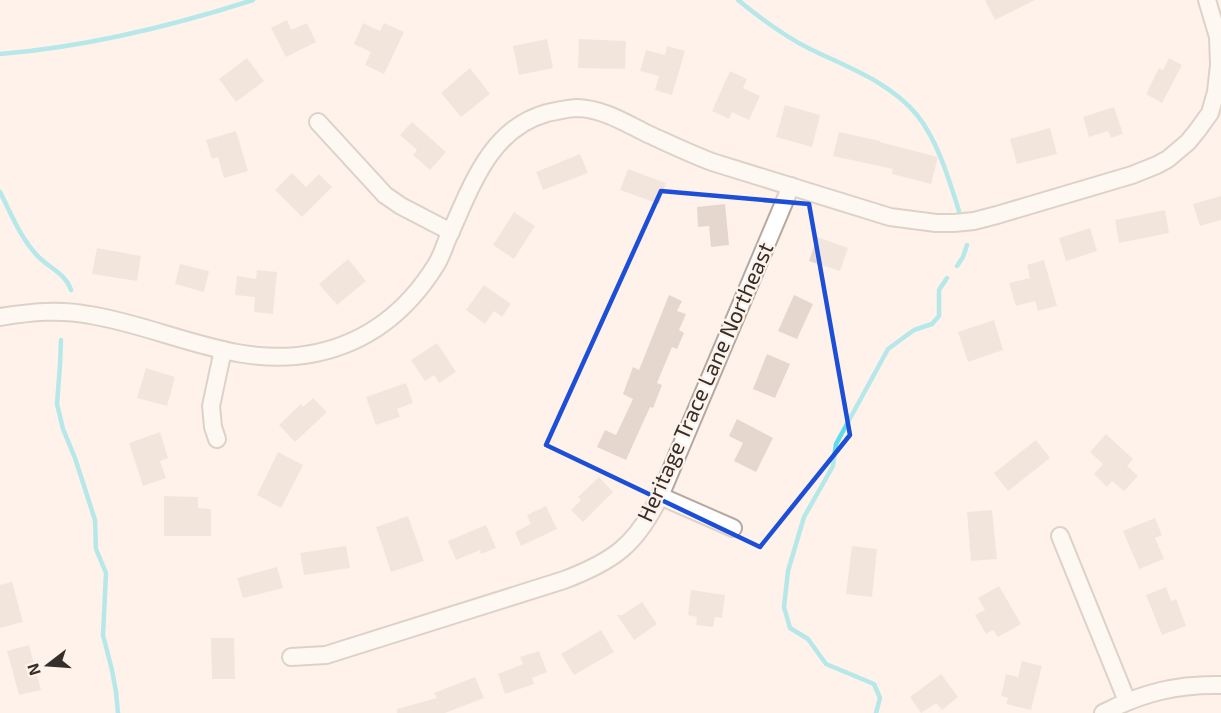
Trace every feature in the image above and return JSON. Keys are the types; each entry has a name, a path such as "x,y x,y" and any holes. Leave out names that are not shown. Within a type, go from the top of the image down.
{"street":[{"path":"0,317 49,311 86,314 223,350 259,356 301,356 332,349 362,337 390,319 419,289 437,263 481,169 501,140 512,130 532,119 565,109 593,110 712,162 890,217 954,223 997,215 1132,175 1157,165 1188,142 1215,115 1219,65 1218,37 1207,0"},
{"path":"318,122 385,195 400,206 451,232"},
{"name":"Heritage Trace Lane Northeast","path":"291,657 326,655 564,580 605,562 635,537 649,518 660,496 791,186"},
{"path":"217,439 211,406 223,350"},
{"path":"660,496 733,528"},
{"path":"1060,536 1127,701"},
{"path":"1103,713 1127,701 1161,690 1197,684 1221,685"}],"highlighted area":[{"path":"661,191 809,204 850,435 760,547 546,445"}],"building":[{"path":"985,0 1035,0 995,20"},
{"path":"287,20 291,30 307,23 316,42 286,57 271,28"},
{"path":"363,23 380,31 384,23 404,32 384,74 365,65 371,52 354,44"},
{"path":"547,39 553,68 519,75 513,46"},
{"path":"579,39 626,41 625,69 578,68"},
{"path":"667,46 685,51 672,95 655,90 659,76 640,71 646,50 665,55"},
{"path":"247,58 264,81 236,102 219,79"},
{"path":"1169,58 1182,65 1162,103 1146,94 1159,68 1163,70"},
{"path":"470,68 490,94 461,117 441,93"},
{"path":"730,71 747,79 743,88 760,96 749,120 732,112 729,119 712,111"},
{"path":"785,105 820,115 812,147 776,137"},
{"path":"1114,107 1123,134 1111,138 1108,131 1089,137 1083,117"},
{"path":"412,122 446,152 430,170 413,155 417,150 400,135"},
{"path":"1050,128 1057,154 1017,164 1010,139"},
{"path":"236,131 248,171 224,178 218,157 212,159 206,140"},
{"path":"839,132 938,157 931,184 892,174 893,169 833,156"},
{"path":"580,154 588,173 543,190 536,172"},
{"path":"628,169 666,183 659,204 620,190"},
{"path":"292,173 306,187 319,174 332,187 302,217 275,190"},
{"path":"1221,196 1221,220 1200,226 1193,204"},
{"path":"725,204 729,245 711,247 709,226 698,227 697,207"},
{"path":"1165,210 1169,233 1119,243 1115,220"},
{"path":"514,212 535,226 514,259 493,245"},
{"path":"1090,228 1097,251 1066,261 1059,238"},
{"path":"817,237 848,248 840,271 809,261"},
{"path":"97,248 141,256 137,281 92,274"},
{"path":"348,259 366,281 337,305 319,284"},
{"path":"1044,260 1057,306 1038,311 1035,301 1016,306 1009,283 1030,278 1027,265"},
{"path":"180,264 209,271 204,292 175,284"},
{"path":"257,270 277,272 273,314 254,312 255,297 235,295 237,276 256,279"},
{"path":"484,285 511,304 502,317 494,311 485,324 466,310"},
{"path":"669,295 682,301 677,311 686,314 679,330 684,333 677,349 672,347 657,383 662,385 653,408 650,407 626,460 597,447 605,430 616,435 633,399 623,394 633,367 639,370"},
{"path":"794,295 813,304 797,339 778,331"},
{"path":"994,320 1003,350 968,362 958,332"},
{"path":"437,343 456,372 439,383 434,375 425,381 411,360"},
{"path":"767,354 790,364 775,398 753,389"},
{"path":"146,368 175,377 167,406 137,398"},
{"path":"406,383 413,403 397,409 400,417 376,425 366,397"},
{"path":"313,398 327,412 295,442 279,425 301,404 303,407"},
{"path":"737,419 773,438 756,472 734,461 743,443 729,436"},
{"path":"160,432 168,458 160,461 166,478 143,486 129,443"},
{"path":"1106,434 1133,459 1127,466 1138,476 1124,491 1112,481 1107,487 1094,474 1103,464 1090,452"},
{"path":"1036,440 1050,458 1008,491 994,473"},
{"path":"278,452 303,465 281,508 257,495"},
{"path":"599,477 613,492 583,522 571,510 581,500 578,497"},
{"path":"164,496 198,497 198,508 211,509 211,536 164,536"},
{"path":"546,506 557,529 521,546 515,532 531,524 527,515"},
{"path":"992,510 997,559 971,561 967,512"},
{"path":"408,516 424,561 391,572 376,527"},
{"path":"1155,518 1162,535 1155,538 1164,559 1139,569 1123,531"},
{"path":"486,525 496,548 481,554 480,550 456,560 448,541"},
{"path":"346,546 350,568 304,575 300,553"},
{"path":"852,546 877,549 872,597 846,594"},
{"path":"277,567 283,588 243,598 237,578"},
{"path":"12,582 23,622 0,628 0,585"},
{"path":"999,586 1021,624 998,637 993,630 986,634 975,615 985,610 978,598"},
{"path":"1166,587 1171,601 1176,599 1186,626 1162,635 1146,595"},
{"path":"691,590 725,595 722,618 715,617 713,627 696,625 697,617 688,615"},
{"path":"642,602 657,624 634,640 617,615 622,615"},
{"path":"601,630 614,652 574,675 561,654"},
{"path":"211,638 234,638 235,679 212,679"},
{"path":"29,645 41,690 19,695 7,651"},
{"path":"539,651 547,672 532,678 534,684 505,694 498,674 523,664 520,657"},
{"path":"1022,661 1042,666 1031,710 1006,704 1008,698 1001,696 1006,674 1018,677"},
{"path":"941,674 958,697 942,710 936,703 921,713 910,697"},
{"path":"475,677 484,698 445,713 397,713 397,709 437,698 434,693"}],"waterway":[{"path":"0,54 96,41 253,0"},
{"path":"738,0 791,38 867,76 906,103 931,137 959,211"},
{"path":"0,192 29,246 39,258 60,274 71,290"},
{"path":"957,266 967,245"},
{"path":"876,713 880,698 874,684 826,664 808,639 790,628 784,607 788,571 804,517 833,466 836,444 888,349 914,330 932,324 939,316 939,290 947,278"},
{"path":"61,340 57,404 63,429 95,520 96,549 106,573 103,635 112,670 118,713"}]}
